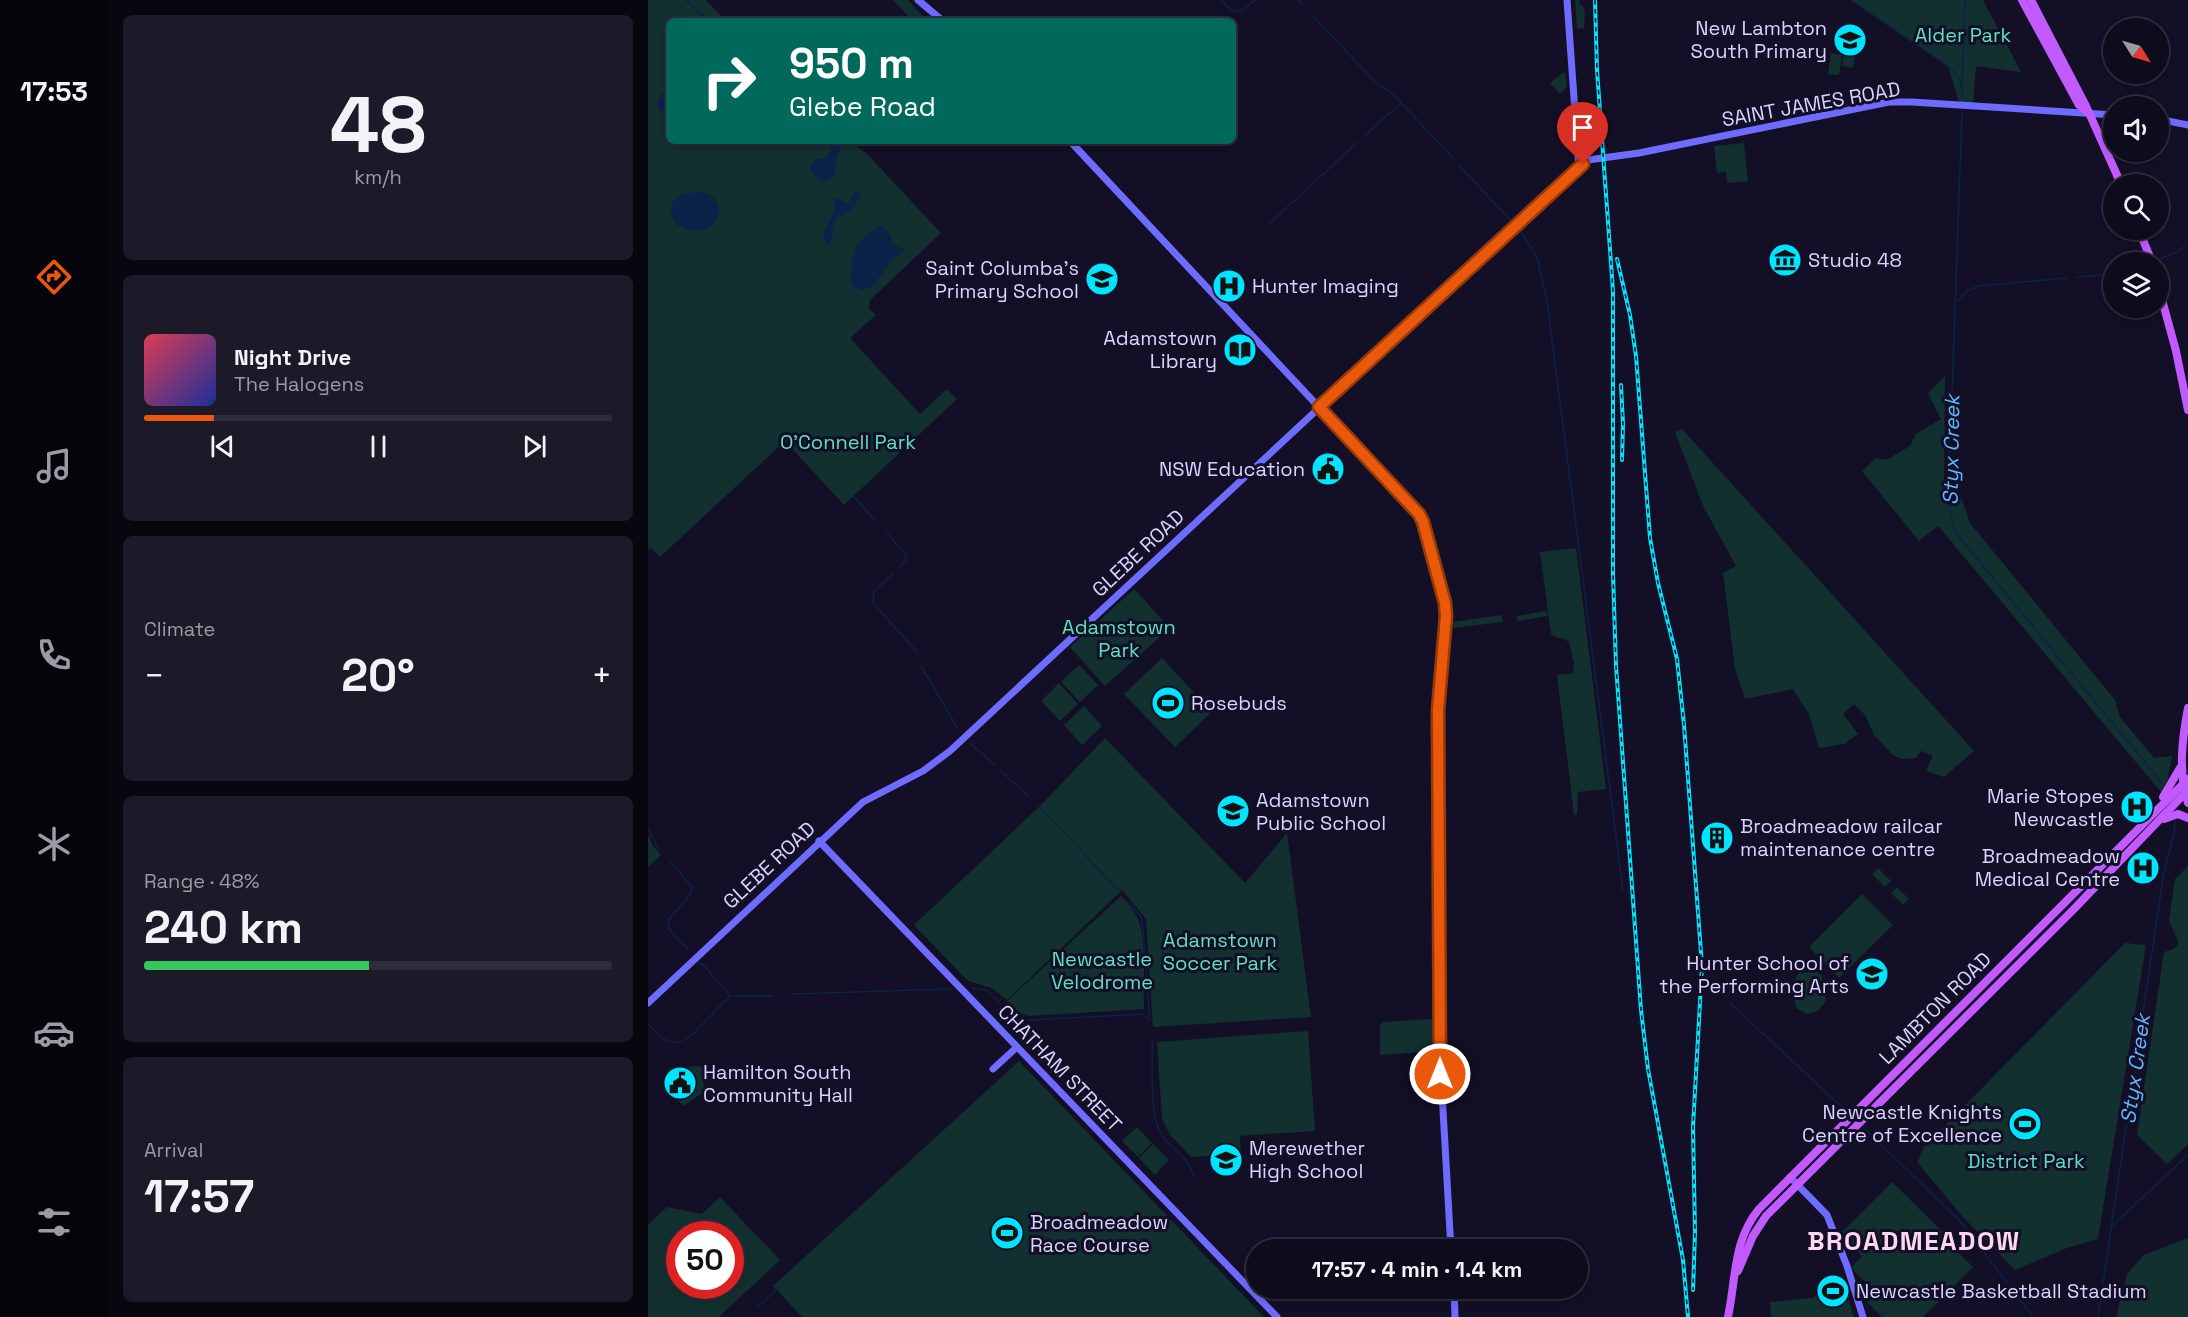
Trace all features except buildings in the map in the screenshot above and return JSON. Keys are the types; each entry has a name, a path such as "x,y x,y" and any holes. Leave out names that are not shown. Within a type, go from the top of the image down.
{"main road":[{"path":"918,0 939,18"},
{"path":"1567,0 1578,168"},
{"path":"2022,0 2079,105 2088,113"},
{"path":"2031,0 2085,104 2116,174"},
{"name":"SAINT JAMES ROAD","path":"1588,160 1639,153 1889,102 2103,114"},
{"path":"2169,121 2188,125"},
{"path":"1073,144 1419,514 1423,522 1445,603 1438,710 1440,1065 1450,1239"},
{"name":"GLEBE ROAD","path":"648,1003 863,802 923,771 950,751 1588,160"},
{"path":"2167,318 2188,410"},
{"path":"2159,806 2178,774 2182,762 2188,708"},
{"path":"2182,762 2188,803"},
{"name":"LAMBTON ROAD","path":"1728,1317 1737,1254 1748,1224 1759,1209 2159,806 2186,787"},
{"name":"LAMBTON ROAD","path":"1735,1278 1758,1226 2081,902 2159,821 2186,787"},
{"path":"2159,821 2178,814 2188,818"},
{"name":"CHATHAM STREET","path":"819,841 1277,1317"},
{"path":"993,1069 1017,1047"},
{"path":"1790,1177 1827,1215 1847,1266 1863,1317"},
{"path":"1454,1299 1455,1317"}],"green space":[{"name":"O'Connell Park","path":"648,0 706,0 723,18 666,18 666,144 854,144 867,154 941,233 870,300 869,308 876,315 850,338 920,414 947,389 957,399 844,505 785,441 660,557 651,548 648,550"},
{"path":"893,0 908,0 924,18 910,18"},
{"path":"1575,0 1579,0 1585,12 1584,28 1577,29"},
{"name":"Alder Park","path":"1851,0 1983,0 2021,72 1976,66 1973,106 1960,105 1948,66"},
{"path":"1845,45 1856,47 1853,68 1842,66"},
{"path":"1831,53 1842,55 1839,75 1828,74"},
{"path":"1565,72 1567,87 1560,94 1550,83"},
{"path":"1744,143 1748,181 1727,183 1726,172 1717,173 1714,146"},
{"path":"1945,376 1944,488 1960,494 1970,523 2115,700 2120,717 2154,758 2172,756 2167,781 2161,792 1938,526 1919,541 1862,471 1876,458 1886,460 1910,446 1916,434 1941,419 1928,393"},
{"path":"1682,429 1974,751 1944,777 1926,771 1933,756 1921,751 1916,758 1901,759 1893,755 1874,735 1865,715 1854,704 1843,714 1858,734 1844,744 1819,748 1809,714 1793,689 1745,699 1735,669 1723,573 1736,566 1703,506 1675,432"},
{"path":"1576,548 1606,789 1578,792 1577,814 1574,815 1557,675 1573,673 1574,664 1569,642 1551,634 1540,552"},
{"name":"Adamstown Park","path":"1134,589 1170,628 1105,686 1070,647"},
{"path":"1547,611 1548,616 1517,621 1517,616"},
{"path":"1502,615 1503,622 1453,628 1452,622"},
{"name":"Rosebuds","path":"1162,658 1212,712 1175,747 1124,694"},
{"path":"1079,665 1098,685 1080,702 1061,682"},
{"path":"1059,683 1078,704 1060,721 1041,701"},
{"path":"1084,706 1102,726 1082,745 1064,725"},
{"name":"Adamstown Soccer Park","path":"1105,738 1245,883 1287,833 1311,1017 1153,1027 1146,919 1122,890 1007,1000 992,988 968,981 914,925 1042,804"},
{"path":"648,835 653,846 661,855 648,867"},
{"path":"2188,866 2188,1144 2167,1164 2137,1135 2164,952 2174,949 2179,943 2169,921 2175,879"},
{"path":"1878,868 1891,881 1885,887 1872,874"},
{"path":"1897,887 1909,899 1903,905 1891,893"},
{"path":"1862,894 1893,925 1839,978 1809,947"},
{"name":"Newcastle Velodrome","path":"1121,896 1135,912 1141,928 1144,950 1144,1009 1029,1016 1020,1014 1007,1001"},
{"name":"District Park","path":"2125,943 2146,945 2098,1239 2067,1248 2015,1270 1962,1216 1917,1162 1924,1147"},
{"path":"1816,971 1822,976 1826,1001 1818,1011 1807,1014 1796,1008 1792,984 1799,973"},
{"path":"1432,1019 1433,1051 1380,1055 1380,1026 1383,1022"},
{"path":"1308,1031 1315,1131 1240,1136 1241,1154 1191,1157 1170,1135 1162,1119 1157,1042"},
{"name":"Broadmeadow Race Course","path":"1019,1061 1264,1317 802,1317 773,1286"},
{"path":"703,1066 704,1092 683,1106 665,1086 684,1067"},
{"path":"1137,1127 1152,1143 1138,1157 1122,1141"},
{"path":"1153,1144 1169,1160 1155,1175 1139,1158"},
{"path":"1892,1182 1956,1245 1954,1248 1973,1267 1923,1317 1882,1317 1863,1298 1872,1288 1851,1268 1862,1256 1840,1234"},
{"path":"720,1197 743,1221 666,1221 666,1299 738,1299 719,1317 648,1317 648,1225 667,1207 702,1214"},
{"path":"744,1222 780,1260 744,1294"},
{"path":"2188,1238 2188,1317 2116,1317 2127,1274 2144,1255"},
{"name":"Newcastle Basketball Stadium","path":"1842,1279 1854,1317 1771,1317 1770,1302 1813,1298 1828,1284"}],"water":[{"path":"666,89 666,109 662,111 657,107 658,100"},
{"path":"830,144 843,144 837,156 834,176 824,182 811,172 809,167 816,159 827,158"},
{"path":"856,191 861,194 852,211 835,221 831,242 828,245 823,238 834,210 834,199 847,203"},
{"path":"698,192 709,195 716,202 719,210 717,218 712,225 703,230 691,230 677,225 670,213 673,201 683,194"},
{"path":"883,226 891,236 892,244 905,250 889,263 874,285 862,291 851,285 853,256 858,244"}],"waterway":[{"path":"686,0 705,18"},
{"path":"1221,0 1234,11 1242,10 1255,0"},
{"path":"1298,0 1302,5"},
{"name":"Styx Creek","path":"1851,0 1948,66 1960,80 1962,97"},
{"path":"1962,86 1965,0"},
{"path":"1313,16 1378,85 1391,92 1452,157"},
{"path":"1364,136 1401,103"},
{"name":"Styx Creek","path":"1962,113 1948,505 1955,532 2163,784"},
{"path":"1270,223 1358,142"},
{"path":"1459,165 1510,220"},
{"path":"1521,232 1537,257 1547,301 1623,890"},
{"path":"2169,255 2179,251 2188,243"},
{"path":"2077,277 2103,275"},
{"path":"1957,301 1967,291 1979,286 2067,278"},
{"path":"853,496 875,520"},
{"path":"886,532 906,555 906,560 900,567"},
{"path":"894,573 874,591 873,603 917,652"},
{"path":"921,666 958,729"},
{"path":"970,743 995,765"},
{"path":"1000,770 1028,796"},
{"path":"1040,807 1119,891"},
{"name":"Styx Creek","path":"2098,1317 2164,871 2174,834 2175,821"},
{"path":"648,829 659,850"},
{"path":"671,862 692,887 687,898 668,923 673,934 689,950"},
{"path":"1130,903 1141,917 1150,1020"},
{"path":"701,963 730,995"},
{"path":"972,988 986,990 1000,1003"},
{"path":"791,994 951,989"},
{"path":"648,1024 667,1041 678,1042 691,1036 730,996 773,996"},
{"path":"1730,1003 1843,1108"},
{"path":"1012,1015 1018,1020 1030,1020 1143,1014 1150,1021"},
{"path":"1152,1038 1154,1113 1160,1132 1184,1158 1193,1176"},
{"path":"1866,1130 1961,1222 2033,1317"},
{"path":"2112,1226 2188,1155"},
{"path":"757,1308 784,1282"}],"railway":[{"path":"1595,0 1597,70 1613,291 1613,574 1616,666 1641,1010 1648,1069 1683,1260 1688,1317"},
{"path":"1617,259 1630,315 1636,356 1650,538 1658,583 1677,659 1702,966 1693,1127 1695,1233 1693,1290"},
{"path":"1621,385 1622,460"}],"place":[{"name":"New Lambton South Primary","path":"1850,40"},
{"name":"Studio 48","path":"1785,260"},
{"name":"Saint Columba’s Primary School","path":"1102,279"},
{"name":"Hunter Imaging","path":"1229,286"},
{"name":"Adamstown Library","path":"1240,350"},
{"name":"NSW Education","path":"1328,469"},
{"name":"Rosebuds","path":"1168,703"},
{"name":"Marie Stopes Newcastle","path":"2137,807"},
{"name":"Adamstown Public School","path":"1233,811"},
{"name":"Broadmeadow railcar maintenance centre","path":"1717,838"},
{"name":"Broadmeadow Medical Centre","path":"2143,868"},
{"name":"Hunter School of the Performing Arts","path":"1872,974"},
{"name":"Hamilton South Community Hall","path":"680,1083"},
{"name":"Newcastle Knights Centre of Excellence","path":"2025,1124"},
{"name":"Merewether High School","path":"1226,1160"},
{"name":"Broadmeadow Race Course","path":"1007,1233"},
{"name":"Newcastle Basketball Stadium","path":"1833,1291"}],"district":[{"name":"BROADMEADOW","path":"1914,1241"}],"route":[{"path":"1440,1074 1438,710 1446,616 1445,603 1419,514 1319,407 1583,164"}]}
